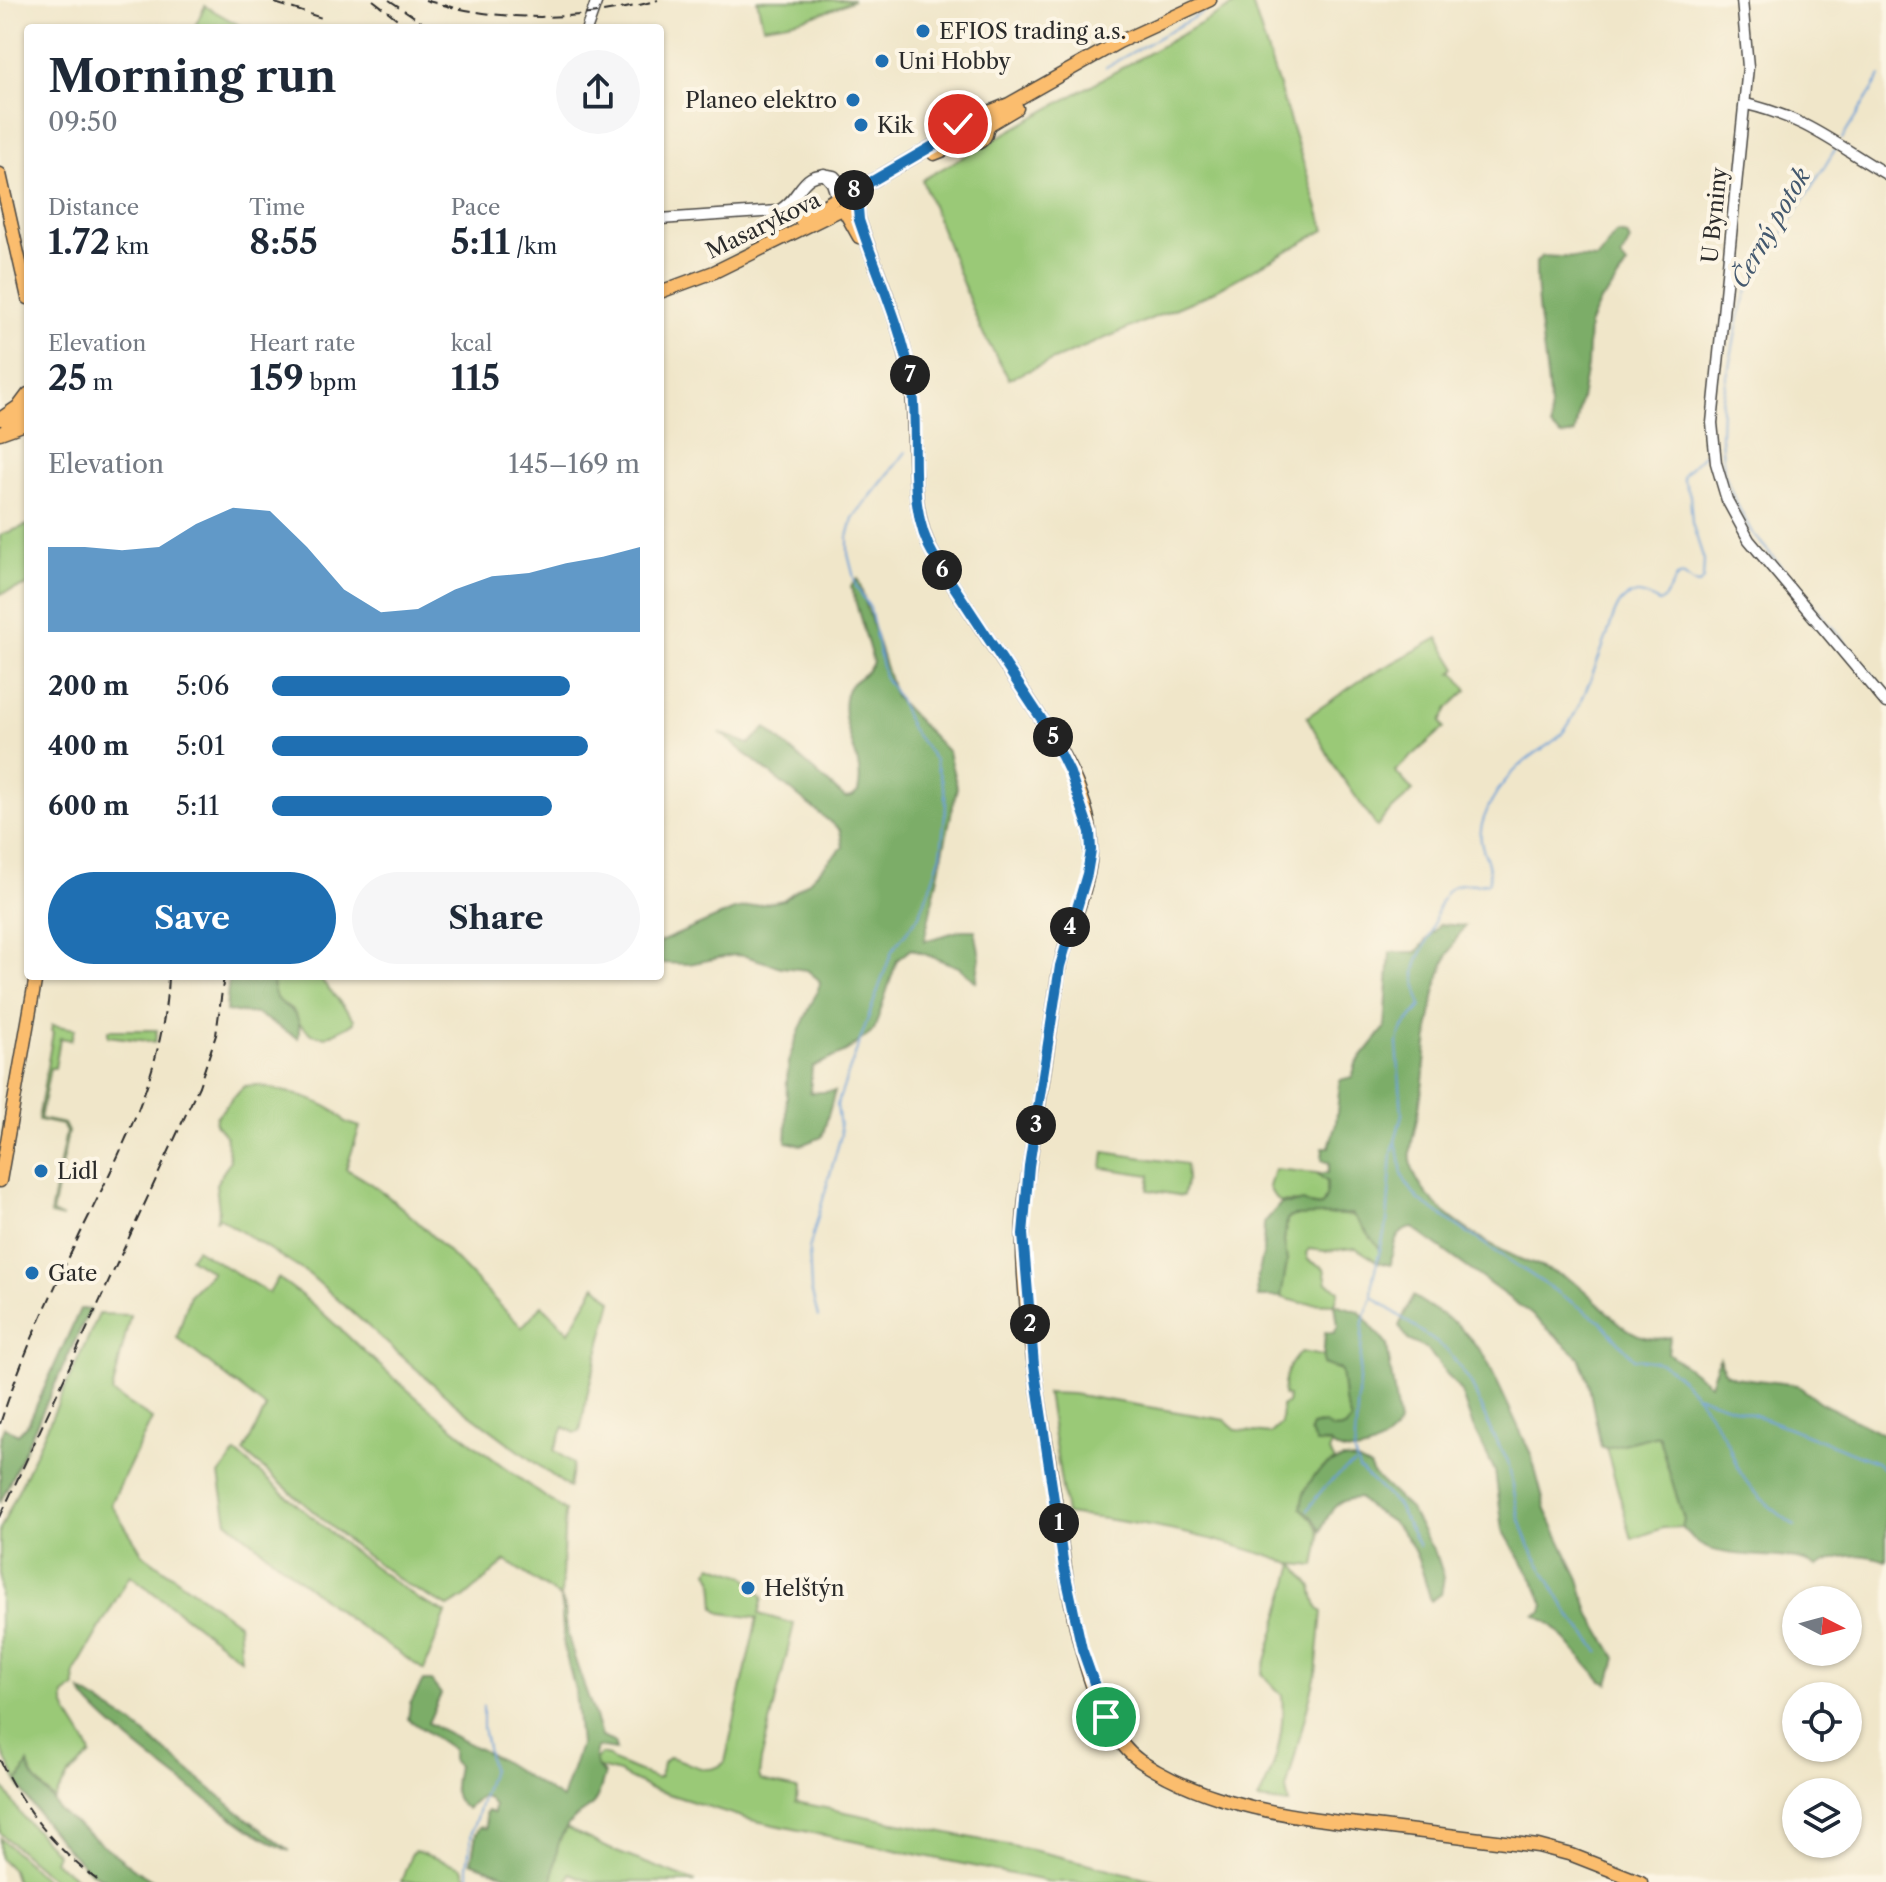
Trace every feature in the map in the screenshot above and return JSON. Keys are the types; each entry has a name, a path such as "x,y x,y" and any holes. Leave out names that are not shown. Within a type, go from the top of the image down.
{"main road":[{"name":"Masarykova","path":"665,286 739,260 948,137 965,116 979,116 1009,104 1119,42 1210,0"},
{"name":"Masarykova","path":"842,199 852,211 877,187 938,151 965,142 979,142 990,124 1179,15"},
{"path":"979,116 985,122 986,130"},
{"path":"957,127 959,136 965,142"},
{"path":"0,174 24,280"},
{"path":"842,199 875,264"},
{"path":"857,204 859,220 905,350 912,387 917,508 922,533 935,558 1058,746 1079,795 1090,832 1087,874 1058,977 1026,1191 1024,1253 1034,1365 1071,1604 1093,1682 1111,1727 1125,1748 1144,1763 1182,1782 1250,1807 1333,1821 1538,1846 1572,1855 1641,1882"},
{"path":"0,422 24,399"},
{"path":"0,422 24,412"},
{"path":"0,435 24,425"},
{"path":"0,435 24,434"},
{"path":"0,1181 35,980"}],"street":[{"path":"588,24 597,0"},
{"name":"U Byniny","path":"1742,0 1748,46 1746,104 1712,423 1716,463 1734,516 1749,540 1886,703"},
{"path":"1746,104 1787,115 1886,174"},
{"path":"664,219 778,211 792,201 808,178 824,174 837,178 842,199"}],"green space":[{"path":"757,0 853,0 809,17 763,26"},
{"path":"1243,0 1251,0 1325,230 1207,295 1009,379 981,330 922,180"},
{"path":"205,6 237,24 196,24"},
{"path":"1617,233 1627,235 1630,241 1621,258 1627,265 1600,301 1589,325 1587,366 1575,432 1562,436 1551,428 1536,261 1543,256 1597,259"},
{"path":"24,526 24,586 0,594 0,535"},
{"path":"858,579 895,697 948,752 957,787 924,941 962,930 975,930 980,957 976,982 959,967 911,949 897,960 874,1030 846,1052 812,1067 810,1093 835,1091 822,1137 801,1145 786,1142 787,1076 794,1045 819,980 807,970 781,967 745,956 734,955 689,964 664,963 664,940 734,910 783,900 809,881 843,847 840,830 720,733 749,744 766,728 845,798 858,792 859,767 844,707 848,689 873,662 851,586"},
{"path":"1438,638 1457,669 1451,674 1455,673 1467,690 1448,708 1441,722 1444,728 1395,771 1413,791 1377,827 1337,770 1307,717 1361,680"},
{"path":"1440,924 1465,926 1446,958 1435,992 1422,1091 1411,1144 1415,1176 1425,1191 1454,1220 1488,1243 1575,1283 1629,1330 1655,1339 1670,1337 1668,1353 1710,1384 1719,1358 1725,1373 1734,1377 1797,1385 1821,1403 1886,1435 1886,1561 1868,1556 1851,1556 1833,1559 1817,1567 1793,1558 1727,1553 1699,1544 1682,1527 1684,1520 1658,1435 1601,1447 1588,1381 1579,1357 1531,1314 1413,1228 1398,1236 1391,1265 1378,1262 1380,1249 1352,1214 1293,1216 1287,1219 1284,1241 1287,1262 1281,1297 1258,1297 1264,1223 1281,1203 1303,1201 1322,1206 1326,1197 1327,1182 1317,1173 1328,1173 1330,1163 1322,1160 1323,1147 1329,1147 1336,1123 1340,1080 1352,1077 1356,1064 1385,1028 1390,952 1417,952"},
{"path":"229,980 274,980 276,997 297,1017 298,1038 257,1014 226,1011"},
{"path":"273,980 321,980 354,1019 354,1023 326,1037 311,1034 298,1022 293,1010 277,1000 272,988"},
{"path":"52,1025 75,1029 71,1040 60,1038 55,1068 50,1068 40,1119 64,1124 68,1132 52,1213 63,1218 50,1215 66,1132 62,1125 38,1120"},
{"path":"108,1030 157,1030 155,1042 108,1036"},
{"path":"256,1085 318,1102 345,1122 360,1127 346,1169 392,1200 415,1220 522,1327 542,1305 569,1332 596,1285 612,1301 580,1432 575,1433 564,1427 554,1450 573,1464 569,1488 456,1404 310,1275 218,1217 216,1221 219,1210 216,1184 230,1161 226,1136 215,1124 216,1117 245,1086"},
{"path":"1104,1152 1186,1164 1183,1196 1148,1190 1150,1175 1102,1168"},
{"path":"1274,1169 1317,1173 1326,1180 1326,1197 1322,1206 1279,1201 1269,1187"},
{"path":"1329,1214 1355,1216 1380,1249 1378,1262 1356,1248 1309,1249 1306,1253 1308,1260 1324,1268 1327,1283 1339,1290 1335,1304 1302,1303 1280,1297 1287,1262 1284,1241 1287,1219"},
{"path":"196,1249 269,1293 278,1278 320,1310 450,1425 565,1511 561,1598 506,1561 465,1597 448,1607 410,1587 356,1548 244,1452 266,1408 177,1338 190,1294 212,1272 190,1258"},
{"path":"1413,1296 1458,1325 1484,1354 1531,1454 1546,1510 1579,1579 1589,1612 1616,1658 1609,1684 1602,1681 1552,1625 1535,1615 1542,1612 1544,1605 1536,1585 1503,1530 1495,1471 1472,1424 1461,1392 1427,1349 1408,1340 1399,1326"},
{"path":"1335,1304 1359,1311 1387,1345 1399,1424 1387,1439 1358,1452 1347,1452 1330,1443 1316,1443 1310,1431 1312,1426 1325,1424 1331,1429 1345,1428 1351,1421 1344,1398 1341,1370 1323,1364 1325,1332 1334,1333 1338,1326"},
{"path":"80,1309 90,1309 0,1503 0,1442 4,1427 18,1434 29,1422"},
{"path":"99,1314 130,1315 112,1393 152,1419 111,1504 143,1554 238,1623 241,1659 130,1575 74,1673 75,1687 64,1695 69,1716 91,1755 68,1776 54,1800 30,1774 27,1765 18,1783 0,1747 0,1530"},
{"path":"1301,1352 1323,1356 1323,1364 1341,1370 1344,1398 1351,1421 1345,1428 1330,1429 1319,1424 1312,1426 1310,1431 1319,1443 1332,1444 1329,1452 1335,1461 1301,1508 1315,1522 1320,1540 1315,1566 1294,1564 1312,1587 1317,1608 1322,1612 1316,1674 1286,1790 1289,1804 1258,1800 1278,1749 1283,1709 1282,1695 1262,1674 1294,1565 1182,1532 1066,1514 1047,1393 1072,1394 1225,1420 1237,1430 1270,1434 1281,1424 1282,1405 1287,1404 1288,1396 1283,1395 1286,1377"},
{"path":"1658,1435 1684,1520 1682,1527 1663,1528 1632,1539 1606,1448"},
{"path":"236,1453 351,1550 419,1600 446,1613 424,1670 347,1618 227,1521 219,1475"},
{"path":"1343,1459 1369,1467 1410,1509 1438,1559 1444,1577 1441,1594 1431,1601 1418,1560 1403,1532 1359,1498 1334,1507 1321,1531 1314,1519 1301,1508 1305,1490 1314,1476 1327,1465"},
{"path":"712,1565 745,1576 763,1597 759,1614 794,1624 761,1761 761,1781 797,1789 796,1802 1041,1852 1162,1882 1050,1882 751,1820 649,1788 619,1773 596,1767 595,1760 601,1754 656,1779 660,1777 663,1763 669,1757 704,1769 718,1767 725,1762 757,1618 722,1613 715,1608 713,1579 709,1571"},
{"path":"561,1598 571,1648 601,1737 614,1742 616,1750 597,1747 595,1762 605,1774 599,1793 595,1802 572,1820 564,1832 558,1845 552,1882 523,1882 471,1862 476,1834 480,1827 487,1828 485,1814 487,1811 493,1813 494,1805 481,1796 467,1809 461,1805 454,1790 457,1766 452,1760 452,1749 408,1719 410,1704 423,1681 431,1681 441,1694 428,1723 497,1758 562,1799 580,1745 575,1690 564,1648"},
{"path":"81,1691 133,1724 290,1851 212,1804 143,1752 92,1706"},
{"path":"28,1763 33,1776 59,1811 155,1882 111,1882 87,1868 73,1855 46,1824 18,1783"},
{"path":"0,1782 22,1816 57,1854 54,1861 82,1882 56,1882 0,1833"},
{"path":"566,1828 614,1851 696,1882 592,1882 570,1873 567,1882 552,1882 557,1846"},
{"path":"0,1838 49,1882 16,1882 12,1870 0,1858"},
{"path":"415,1851 461,1867 470,1882 401,1882"}],"waterway":[{"path":"1106,67 1216,5"},
{"name":"Černý potok","path":"1842,139 1881,76"},
{"name":"Černý potok","path":"1836,148 1748,290 1739,317 1722,402 1724,472 1751,531 1886,691"},
{"path":"1419,1546 1398,1506 1359,1469 1354,1454 1363,1322 1372,1298 1373,1278 1387,1222 1392,1153 1402,1114 1397,1043 1403,1028 1421,1006 1416,968 1447,891 1460,884 1489,882 1481,837 1488,808 1512,774 1565,730 1583,696 1621,602 1635,594 1659,602 1677,577 1683,575 1693,583 1699,584 1703,580 1704,560 1692,523 1690,495 1683,478 1708,450"},
{"path":"818,1317 811,1289 809,1249 841,1135 837,1105 892,951 920,914 941,854 946,804 944,789 935,760 910,727 899,699 884,676 870,608 856,586 848,554 853,518 906,452"},
{"path":"1395,1142 1403,1178 1420,1201 1599,1320 1634,1359 1661,1363 1681,1379 1715,1422 1747,1483 1795,1526"},
{"path":"1372,1296 1448,1351 1471,1383 1492,1434 1508,1461 1519,1517 1530,1547 1568,1613 1599,1651"},
{"path":"1695,1395 1876,1462 1886,1471"},
{"path":"1308,1510 1328,1484 1354,1464"},
{"path":"471,1882 467,1866 472,1831 491,1769 483,1727 483,1706"}],"railway":[{"path":"373,0 404,24"},
{"path":"389,0 425,24"},
{"path":"425,0 483,13 542,17 600,13 658,0"},
{"path":"275,3 325,19"},
{"path":"0,1424 38,1324 139,1106 159,1044 168,980"},
{"path":"0,1517 199,1086 216,1035 223,980"},
{"path":"0,1760 19,1795 42,1827 69,1856 100,1882"}],"place":[{"name":"EFIOS trading a.s.","path":"923,31"},
{"name":"Uni Hobby","path":"882,61"},
{"name":"Planeo elektro","path":"853,100"},
{"name":"Kik","path":"861,125"},
{"name":"Lidl","path":"41,1171"},
{"name":"Gate","path":"32,1273"},
{"name":"Helštýn","path":"748,1588"}],"route":[{"path":"958,124 948,137 862,187 850,190 857,196 859,220 905,350 912,387 917,508 922,533 935,558 1058,746 1079,795 1090,832 1090,862 1060,966 1029,1166 1023,1234 1034,1365 1064,1567 1085,1662 1106,1717"}]}
